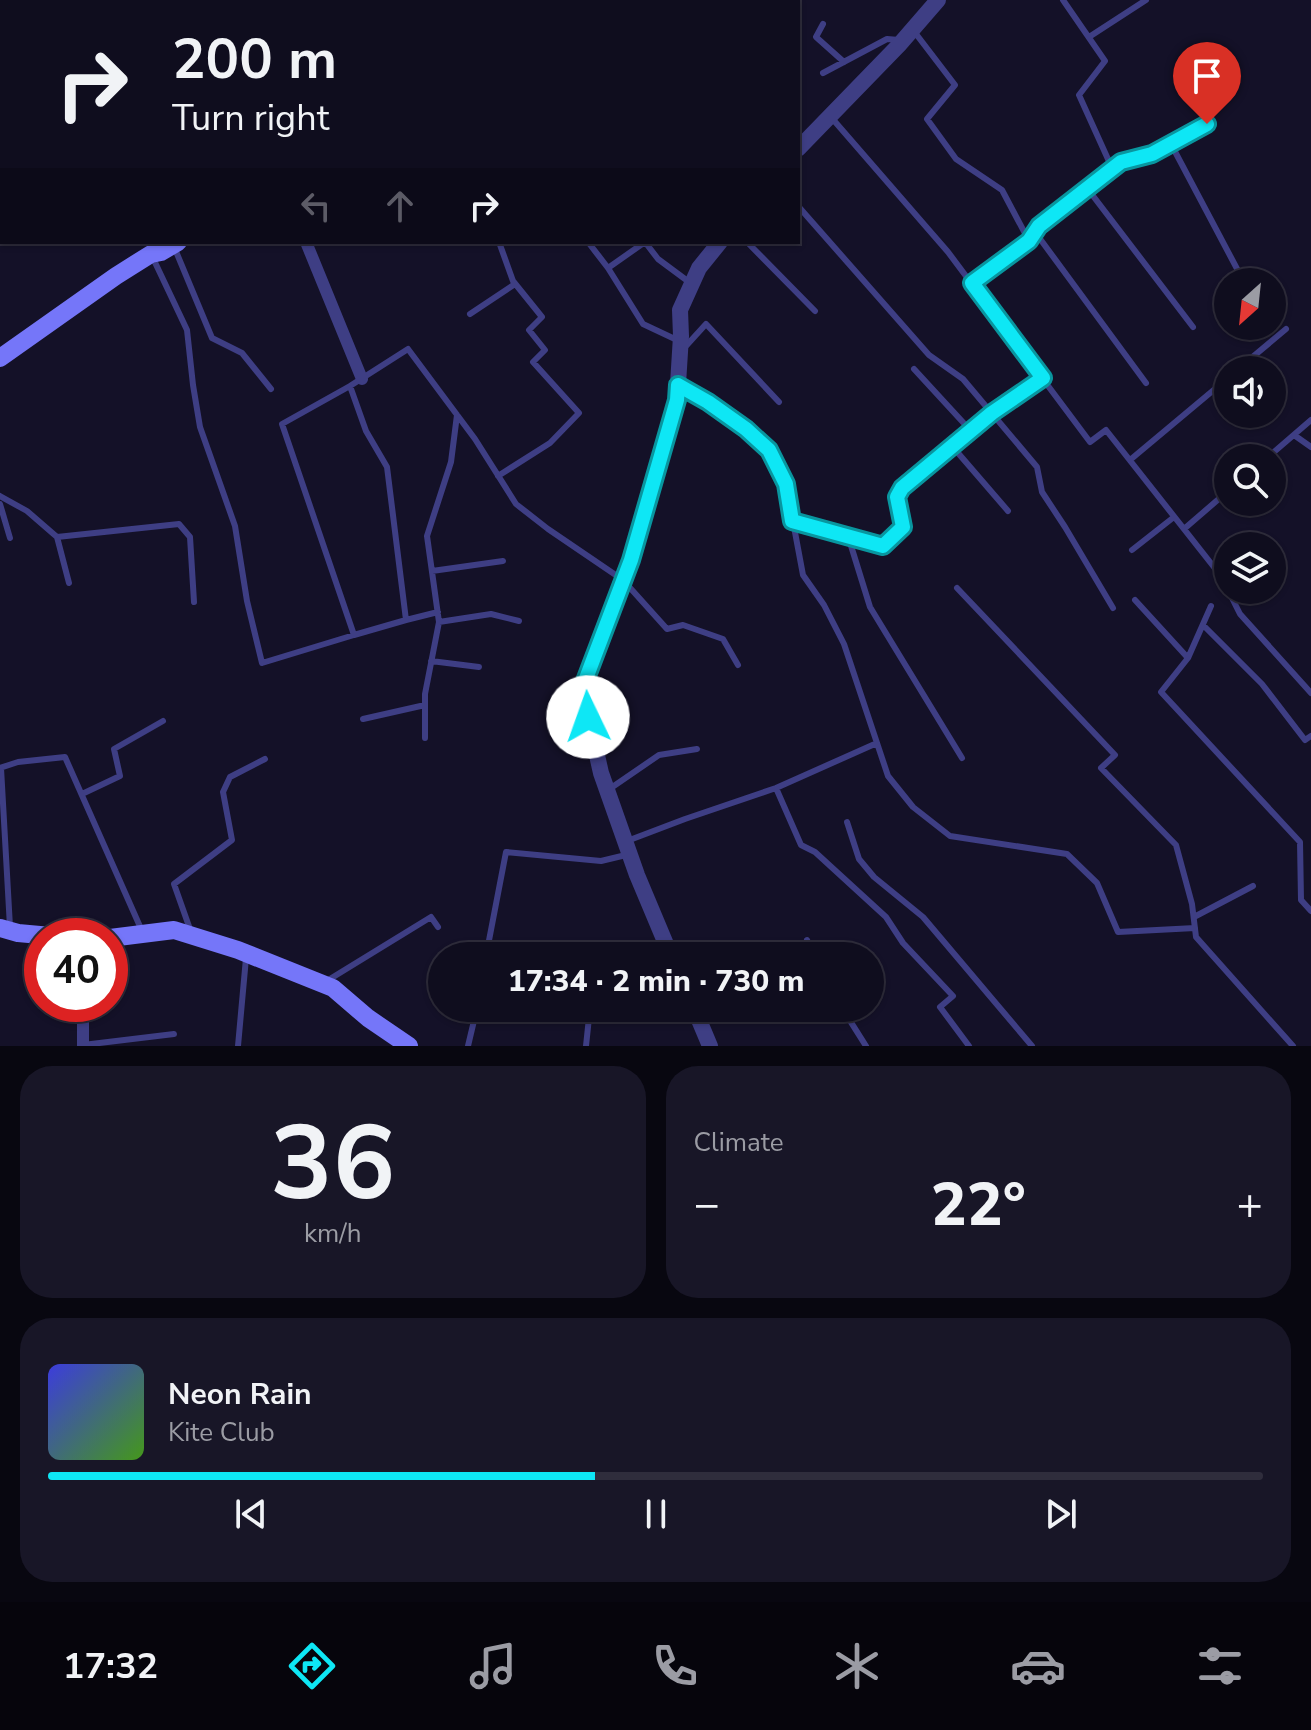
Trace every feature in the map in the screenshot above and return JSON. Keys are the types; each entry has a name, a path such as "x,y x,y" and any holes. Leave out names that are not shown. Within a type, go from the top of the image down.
{"main road":[{"path":"0,358 116,276 164,247"},
{"path":"128,936 174,930 246,953 333,988 368,1018 409,1046"}],"street":[{"path":"800,147 938,0"},
{"path":"307,244 362,379"},
{"path":"665,942 601,773 582,689 623,580 677,400 680,310 699,268 718,244"},
{"path":"83,1022 83,1046"},
{"path":"700,1022 710,1046"}],"lane":[{"path":"1063,0 1105,61 1079,95 1112,168"},
{"path":"1089,37 1146,0"},
{"path":"823,24 816,37 844,62"},
{"path":"823,73 887,39 908,34 955,85 927,119 956,159 1002,190 1029,241"},
{"path":"830,116 948,252 1090,442 1106,430 1221,576 1240,614 1311,693"},
{"path":"972,283 1029,241 1039,226 1112,168 1121,162 1152,154 1207,124"},
{"path":"1171,144 1237,268"},
{"path":"1087,188 1193,327"},
{"path":"800,208 929,355 963,379 1037,467 1042,492 1113,608"},
{"path":"1035,232 1146,383"},
{"path":"498,476 550,443 579,413 533,362 545,350 529,330 542,317 513,281 500,244"},
{"path":"590,244 643,324 680,347 706,324 779,402"},
{"path":"608,268 642,244"},
{"path":"647,244 658,259 692,284"},
{"path":"749,244 815,311"},
{"path":"164,247 212,338 242,353 271,389"},
{"path":"164,247 187,330 200,427 235,526 247,601 262,663 438,612"},
{"path":"470,314 515,284"},
{"path":"1254,356 1273,340"},
{"path":"354,635 282,424 408,349 457,415 516,504 623,580 667,629 683,625 723,639 738,665"},
{"path":"914,369 971,431"},
{"path":"792,521 883,546 903,527 897,497 902,488 992,413 1043,378"},
{"path":"678,385 746,429 769,450 786,484 803,575 824,605 844,644 888,776 913,807 950,836 1067,854 1097,883 1118,932 1195,928"},
{"path":"350,386 366,431 387,467 406,620"},
{"path":"1130,460 1214,390"},
{"path":"425,738 425,694 439,622 427,536 451,462 457,415"},
{"path":"1283,444 1311,420"},
{"path":"1294,435 1311,447"},
{"path":"952,446 1008,511"},
{"path":"0,496 27,511 57,537 69,583"},
{"path":"1184,529 1214,503"},
{"path":"0,504 10,538"},
{"path":"1132,550 1174,517"},
{"path":"57,537 179,524 190,537 194,602"},
{"path":"848,536 870,607 962,758"},
{"path":"432,571 503,561"},
{"path":"957,588 1115,755 1101,768 1176,845 1192,904 1196,937 1293,1046"},
{"path":"1135,600 1188,658"},
{"path":"1211,606 1188,658 1161,692 1300,842 1301,900 1311,911"},
{"path":"439,622 491,614 519,621"},
{"path":"1203,625 1262,684 1305,740 1311,736"},
{"path":"431,661 479,667"},
{"path":"363,719 425,705"},
{"path":"82,794 120,776 114,749 163,721"},
{"path":"489,942 506,852 601,861 685,819 776,788 877,743"},
{"path":"607,790 659,755 697,749"},
{"path":"5,929 1,768 18,762 65,757 143,934"},
{"path":"193,936 174,884 232,840 223,792 230,777 265,759"},
{"path":"776,788 801,845 815,852 886,917 903,943 953,996 940,1007 969,1046"},
{"path":"847,822 859,859 874,877 923,917 1032,1046"},
{"path":"1194,917 1253,886"},
{"path":"1301,900 1311,900"},
{"path":"322,984 431,917 438,927"},
{"path":"238,1046 246,953"},
{"path":"468,1046 474,1022"},
{"path":"586,1046 589,1022"},
{"path":"851,1022 866,1046"},
{"path":"83,1046 174,1034"}],"route":[{"path":"588,717 582,689 631,560 677,400 678,385 746,429 769,450 786,484 792,521 883,546 903,527 897,497 902,488 992,413 1043,378 972,283 1029,241 1039,226 1121,162 1152,154 1207,124"}]}
